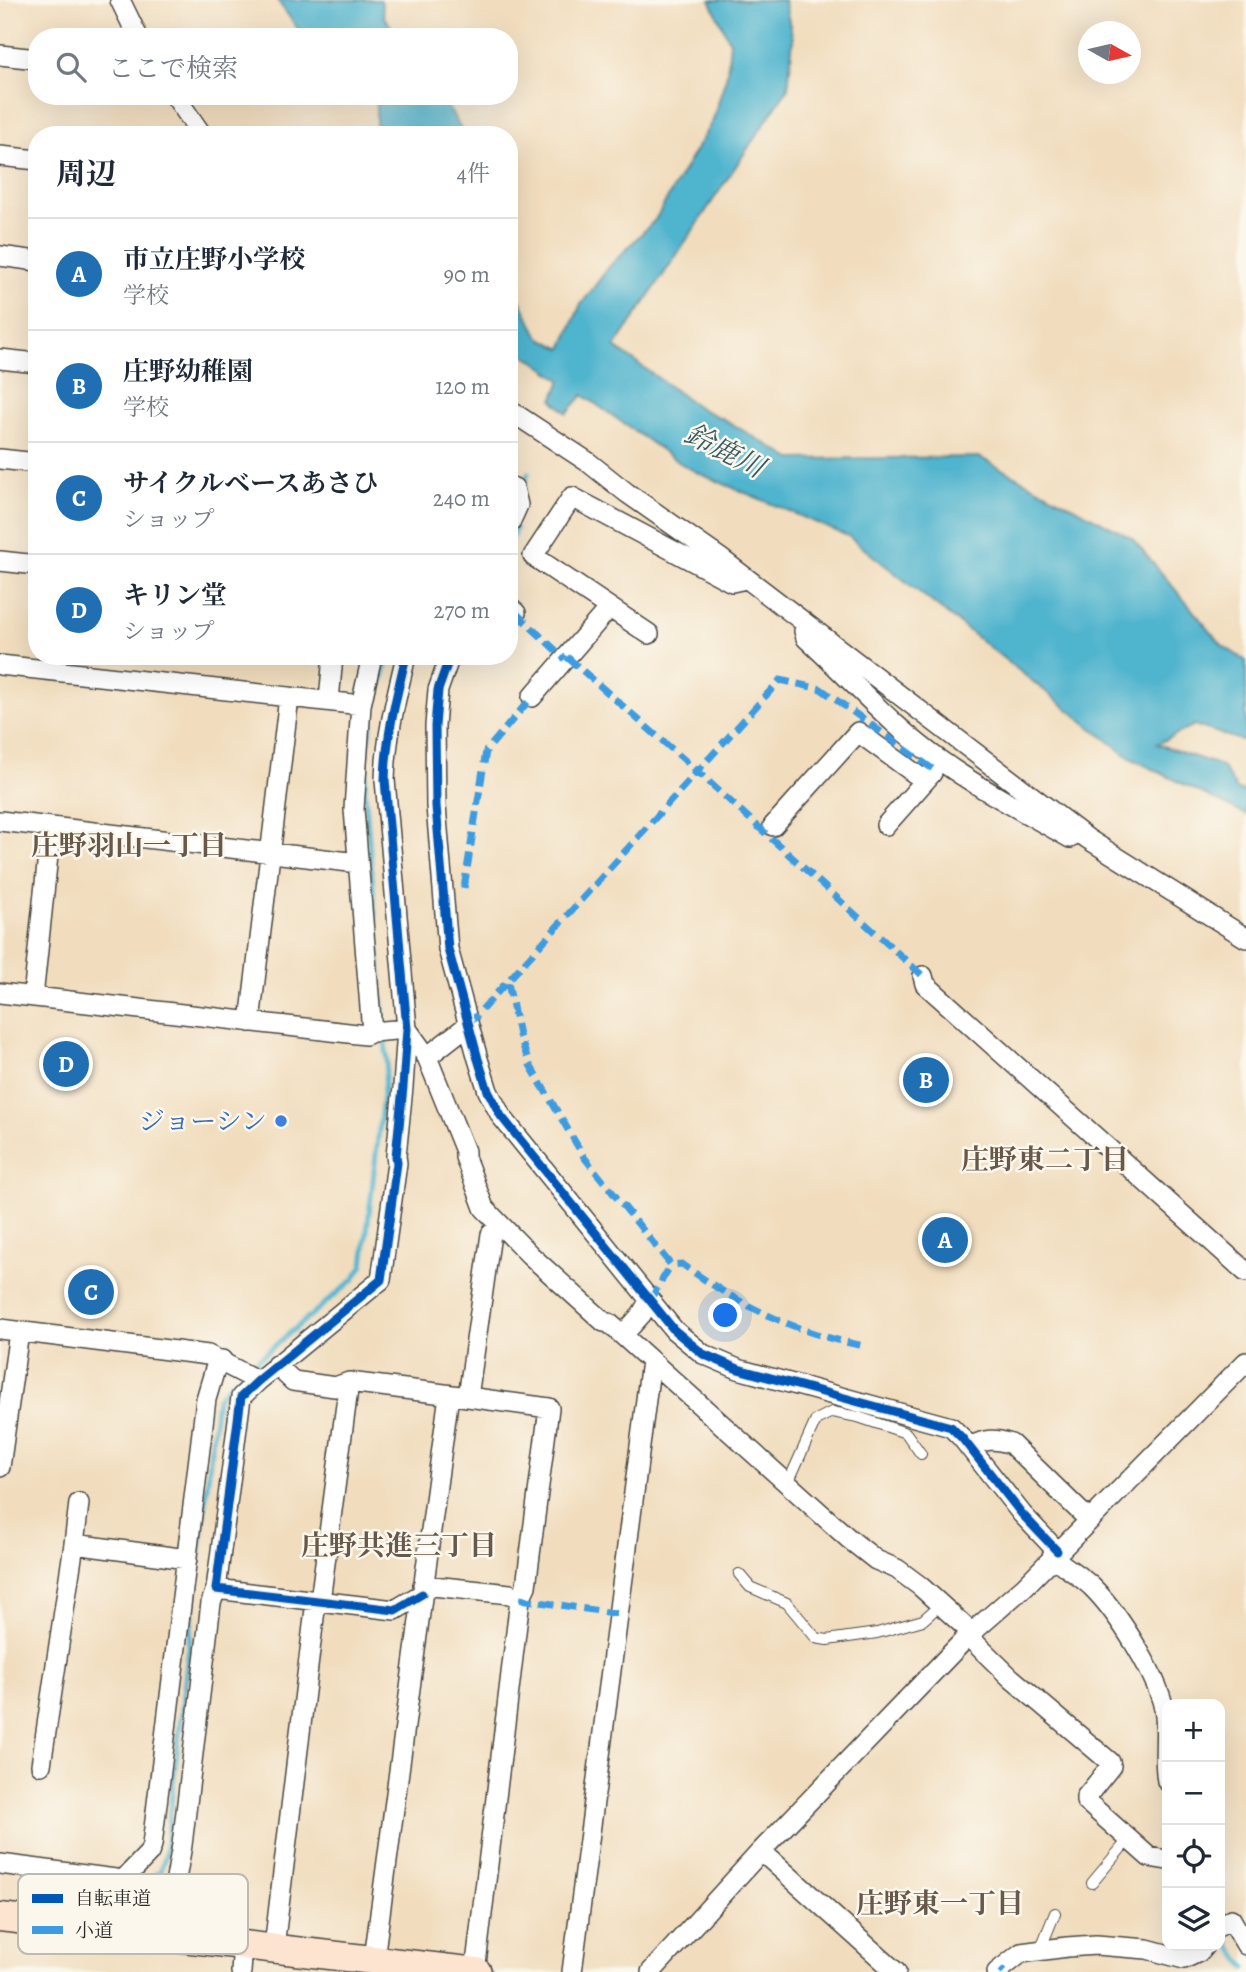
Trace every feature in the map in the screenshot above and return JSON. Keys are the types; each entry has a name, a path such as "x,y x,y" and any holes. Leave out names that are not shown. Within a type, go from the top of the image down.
{"street":[{"path":"121,0 134,28"},
{"path":"0,55 28,58"},
{"path":"181,105 196,126"},
{"path":"0,156 28,159"},
{"path":"0,256 28,260"},
{"path":"0,359 28,362"},
{"path":"518,416 588,462 803,621 1088,839 1240,935 1240,946 1246,950"},
{"path":"0,458 28,462"},
{"path":"649,634 533,556 572,497 732,582 746,579"},
{"path":"0,561 28,564"},
{"path":"532,697 609,608"},
{"path":"803,621 806,638 901,730 942,762 1071,839 1088,839"},
{"path":"0,664 361,705"},
{"path":"329,701 331,665"},
{"path":"370,665 361,705 354,789 372,1032"},
{"path":"129,1874 149,1853 152,1845 194,1630 211,1603 216,1589 241,1397 276,1365 381,1280 397,1163 404,1029 385,780 393,705 404,665"},
{"path":"447,665 438,690 436,714 436,806 449,949 488,1091 501,1116 674,1330 703,1354 738,1369 951,1427 977,1443 1022,1514 1120,1620 1161,1693 1165,1717 1165,1762"},
{"path":"250,1022 289,697"},
{"path":"773,827 858,732 925,781"},
{"path":"886,825 942,762"},
{"path":"0,821 358,863"},
{"path":"33,997 51,827"},
{"path":"923,976 925,984 1246,1272"},
{"path":"0,993 366,1035 404,1029"},
{"path":"427,1057 468,1025"},
{"path":"404,1029 427,1057 484,1208 530,1255 604,1322 609,1323 876,1560 897,1569 941,1604 1011,1678 1110,1762 1111,1766 1086,1797 1086,1801 1149,1857 1162,1859"},
{"path":"374,1959 423,1589 491,1234"},
{"path":"622,1335 641,1315 650,1300"},
{"path":"0,1467 10,1330 208,1355 258,1381"},
{"path":"177,1874 182,1845 194,1630 187,1559 206,1399 215,1369 222,1360"},
{"path":"572,1972 650,1361"},
{"path":"651,1972 761,1851 970,1634 1025,1586 1246,1362"},
{"path":"248,1944 476,1972 520,1599 526,1586 549,1408 349,1382 335,1387 293,1381 276,1365"},
{"path":"274,1947 349,1382"},
{"path":"977,1443 995,1438 1012,1444 1088,1520"},
{"path":"41,1765 79,1503"},
{"path":"74,1544 187,1559"},
{"path":"216,1589 395,1610 423,1589 510,1594 520,1599"},
{"path":"761,1851 896,1972"},
{"path":"0,1864 77,1874"},
{"path":"0,1917 18,1919"},
{"path":"1227,1922 1246,1945"},
{"path":"997,1972 1021,1953 1040,1950 1096,1945 1147,1949 1184,1959 1200,1951"},
{"path":"241,1972 242,1954"}],"lane":[{"path":"789,1483 816,1420 832,1412 858,1417 906,1433 921,1454"},
{"path":"739,1574 750,1587 787,1603 816,1638 827,1640 877,1633 923,1620 941,1604"},
{"path":"1092,1883 1128,1840"},
{"path":"1040,1950 1055,1913"}],"water":[{"path":"277,0 381,0 384,17 392,28 297,28"},
{"name":"鈴鹿川","path":"710,0 784,0 793,39 788,88 615,347 701,409 792,459 979,457 1132,538 1222,645 1246,661 1246,740 1194,725 1157,744 1222,766 1237,790 1246,792 1246,815 1130,758 848,536 698,473 583,395 567,413 553,400 561,380 518,349 518,297 539,337 562,349 580,306 609,267 655,220 713,120 727,74 730,42"},
{"path":"376,105 447,105 459,126 376,126"}],"waterway":[{"path":"523,490 528,473"},
{"path":"367,752 373,712 386,665"},
{"path":"247,1369 354,1279 363,1265 387,1062 365,790 366,765"},
{"path":"156,1874 160,1871 165,1857 217,1399 228,1385 240,1376"},
{"path":"1227,1941 1246,1968"}],"marked path":[{"path":"518,615 565,659"},
{"path":"567,657 923,976"},
{"path":"468,1025 780,680 821,689 934,770"},
{"path":"464,888 486,751 532,697"},
{"path":"508,983 519,1035 530,1065 584,1157 671,1265 682,1264 724,1292 769,1316 815,1334 865,1346"},
{"path":"650,1300 671,1265"},
{"path":"520,1599 619,1614"},
{"path":"1001,1969 1004,1972"}],"cycle path":[{"path":"404,665 389,733 385,780 407,1029 397,1163 381,1280 241,1397 216,1589 395,1610 422,1594"},
{"path":"447,665 438,690 435,726 436,806 448,949 488,1091 501,1116 674,1330 703,1354 738,1369 951,1427 1022,1514 1057,1551"}],"place":[{"name":"キリン堂","path":"66,1064"},
{"name":"庄野幼稚園","path":"926,1080"},
{"name":"ジョーシン","path":"281,1121"},
{"name":"市立庄野小学校","path":"945,1240"},
{"name":"サイクルベースあさひ","path":"91,1292"}],"district":[{"name":"庄野羽山一丁目","path":"129,845"},
{"name":"庄野東二丁目","path":"1045,1159"},
{"name":"庄野共進三丁目","path":"399,1545"},
{"name":"庄野東一丁目","path":"940,1903"}]}
